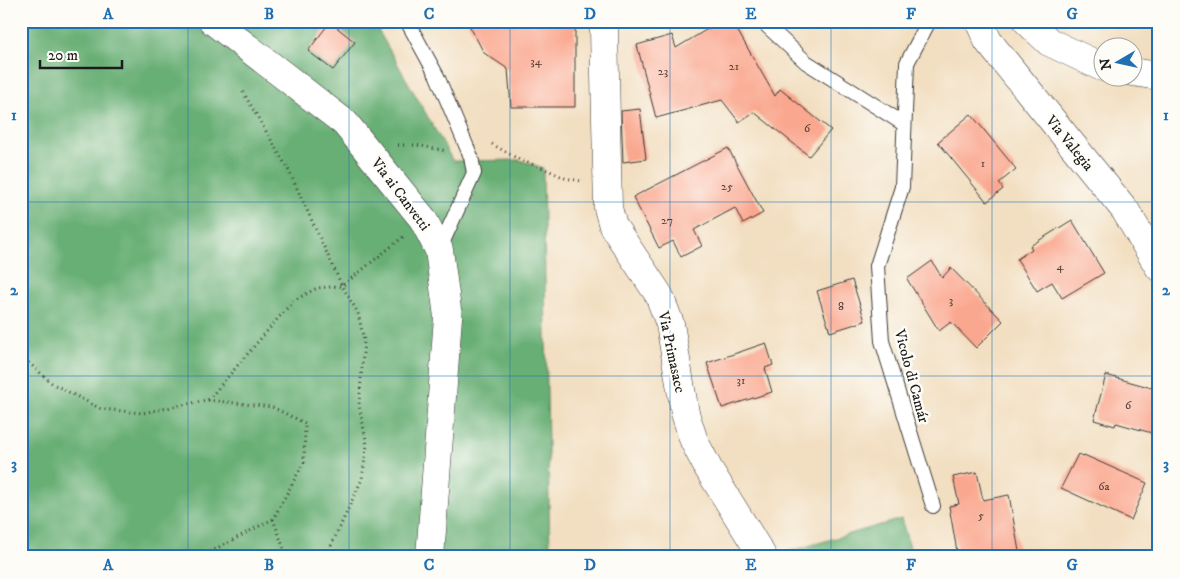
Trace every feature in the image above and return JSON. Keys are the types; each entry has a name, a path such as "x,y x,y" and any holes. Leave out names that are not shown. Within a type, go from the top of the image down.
{"street":[{"name":"Via ai Canvetti","path":"214,21 345,122 423,219 439,250 448,316 430,557"},
{"name":"Via Primasacc","path":"602,21 604,30 608,208 613,226 659,295 670,324 685,413 694,441 708,468 763,557"},
{"name":"Via Valegia","path":"979,21 988,41 1125,210 1159,267"},
{"path":"1027,21 1049,42 1092,62"},
{"path":"1142,73 1159,76"}],"lane":[{"path":"407,21 437,76 471,157 474,173 439,250"},
{"path":"764,21 806,62 904,124"},
{"name":"Vicolo di Camár","path":"929,21 907,63 902,186 878,266 882,341 933,506"}],"path":[{"path":"243,92 288,169 342,286 358,313 364,341 359,405 367,445 362,479 326,557"},
{"path":"492,144 520,160 565,178 609,186"},
{"path":"365,146 416,145 471,157"},
{"path":"207,400 293,301 317,288 342,286 387,252 423,219"},
{"path":"21,356 53,384 101,409 143,413 207,400 272,407 305,423 304,462 273,519 200,557"},
{"path":"273,519 287,557"}],"green space":[{"path":"21,21 373,21 453,161 520,160 543,168 550,557 21,557"},
{"path":"901,519 913,557 770,557"}],"building":[{"path":"467,21 575,21 575,107 511,107 508,69 484,53"},
{"path":"721,21 732,21 775,96 780,89 831,130 809,156 754,112 739,122 722,100 656,118 637,45 672,35 676,48"},
{"path":"330,22 355,42 333,70 308,51"},
{"path":"640,109 646,159 623,162 621,111"},
{"path":"971,114 1016,169 999,183 1003,189 987,202 938,142"},
{"path":"728,148 763,213 743,224 735,208 694,230 702,246 681,257 673,241 659,248 633,197"},
{"path":"1072,220 1104,273 1062,298 1052,282 1037,291 1017,259 1032,249 1030,246"},
{"path":"932,261 942,278 951,268 1003,321 976,348 951,322 939,331 907,279"},
{"path":"852,280 865,321 830,332 817,291"},
{"path":"766,343 773,365 765,368 772,392 722,408 707,363"},
{"path":"1106,375 1159,390 1159,435 1116,423 1115,426 1094,420"},
{"path":"1078,454 1147,483 1131,520 1061,488"},
{"path":"977,472 983,500 1009,495 1020,557 958,557 949,506 959,504 953,477"}]}
